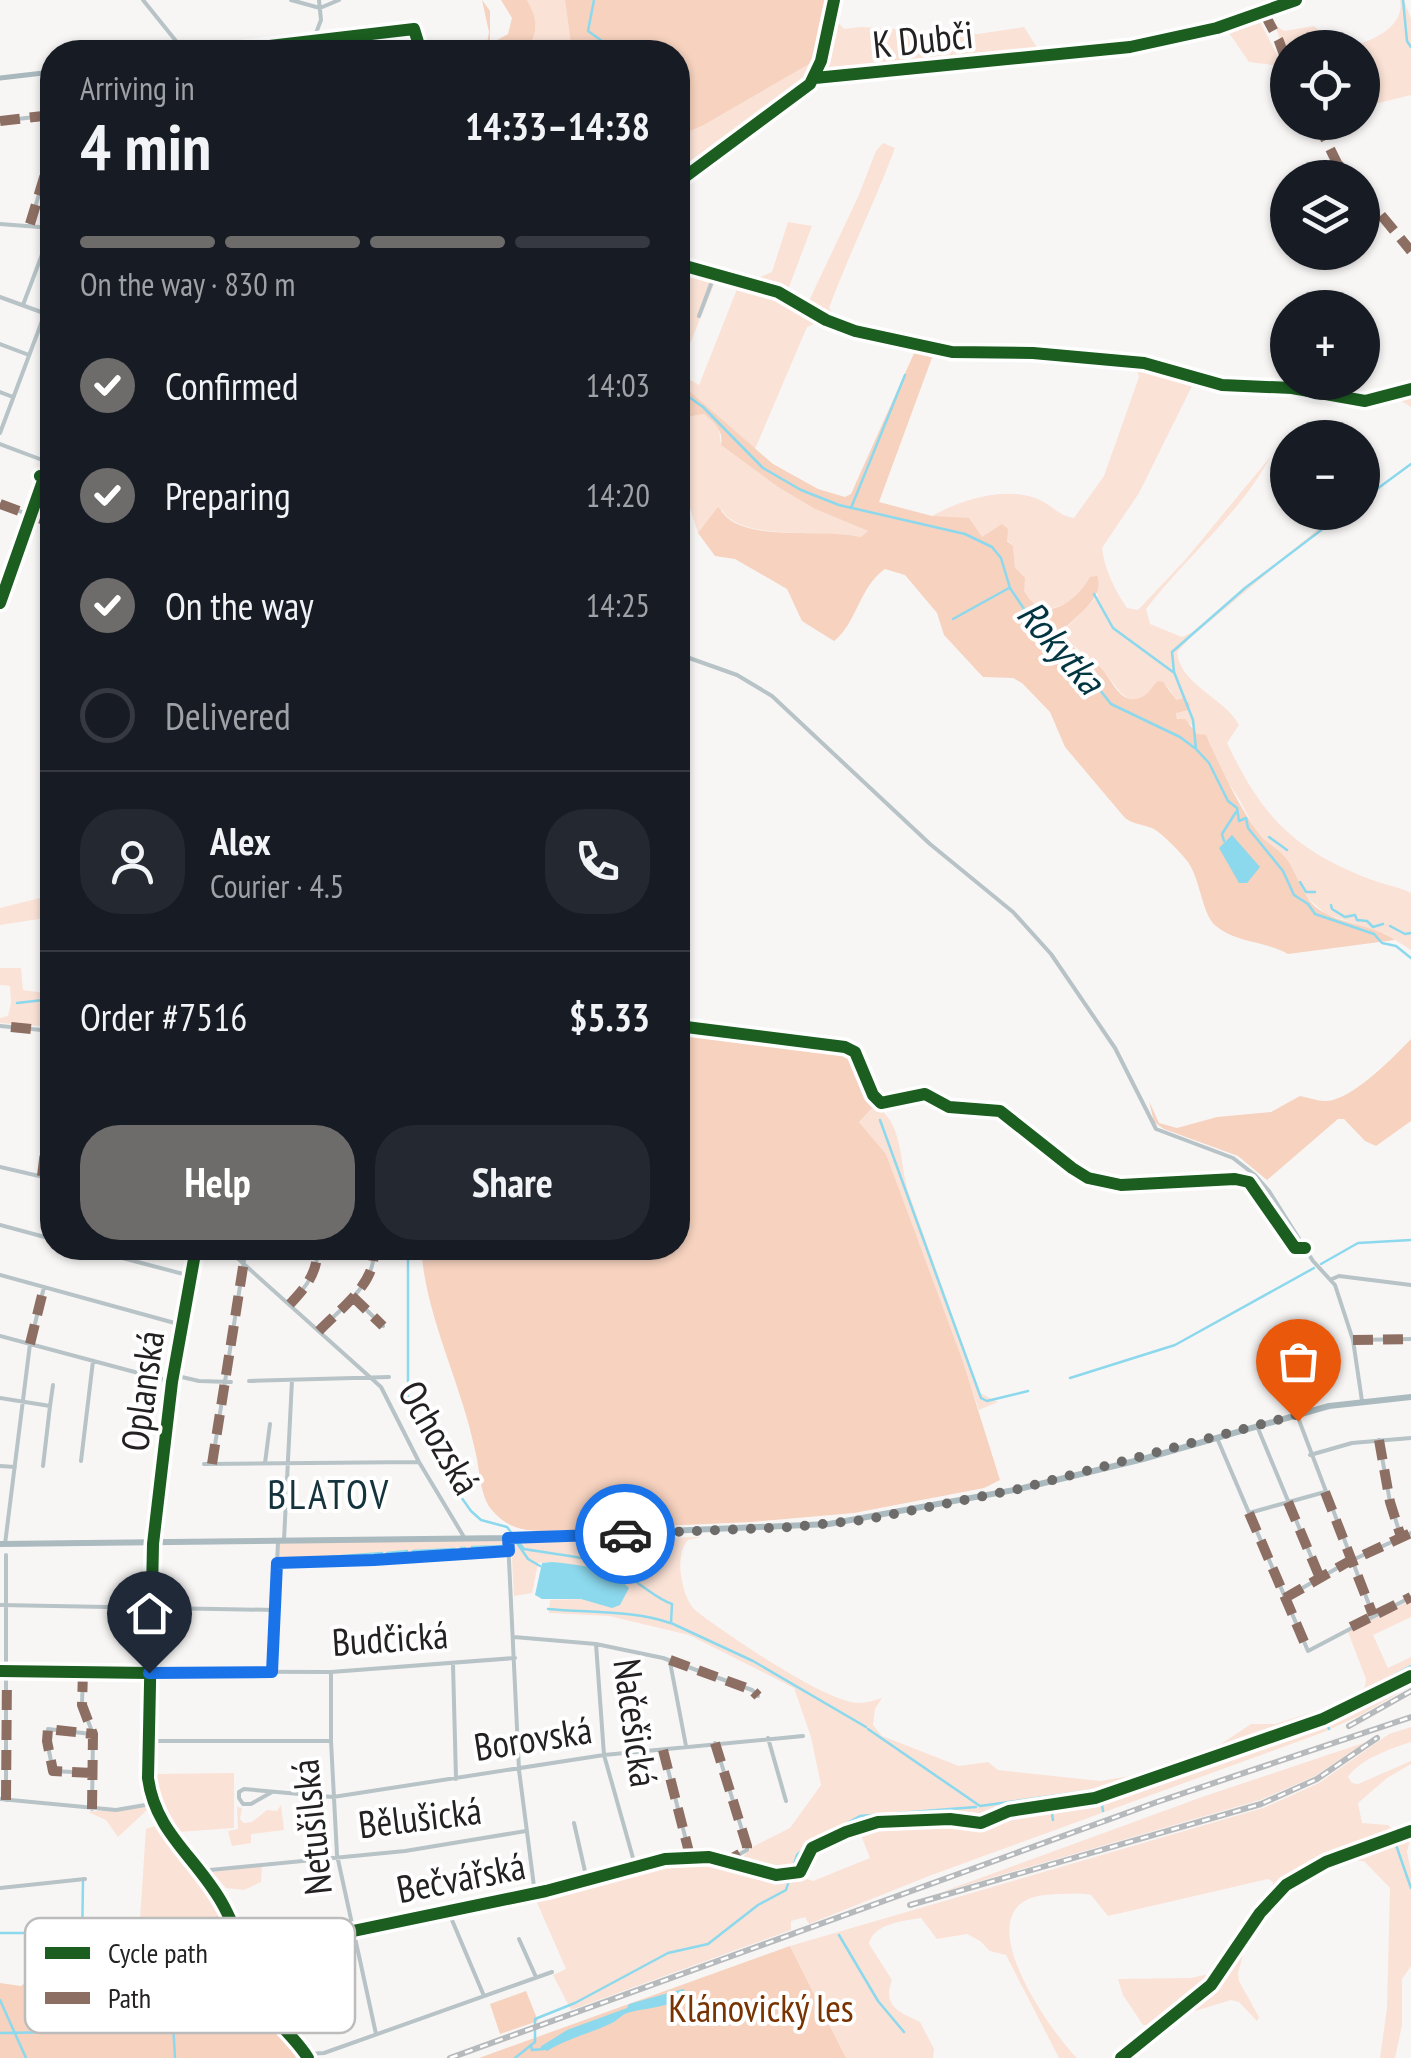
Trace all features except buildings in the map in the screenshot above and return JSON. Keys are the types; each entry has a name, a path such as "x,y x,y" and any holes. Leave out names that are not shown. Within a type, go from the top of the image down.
{"main road":[{"path":"3,1544 518,1538 811,1526 864,1520 1019,1489 1296,1415 1362,1400 1411,1397"}],"street":[{"path":"143,0 178,40"},
{"path":"291,0 320,8 339,0"},
{"path":"312,40 321,20 319,0"},
{"path":"690,173 798,96 815,78 834,0"},
{"name":"K Dubči","path":"815,78 1180,38 1264,14 1296,0"},
{"path":"320,40 414,29 417,40"},
{"path":"0,78 40,73"},
{"path":"0,121 40,116"},
{"path":"30,224 40,191"},
{"path":"0,224 40,226"},
{"path":"24,305 40,261"},
{"path":"690,268 714,276 699,316"},
{"path":"0,297 40,311"},
{"path":"0,433 40,326"},
{"path":"0,344 29,355"},
{"path":"0,392 14,398"},
{"path":"0,444 40,459"},
{"path":"0,588 40,475"},
{"path":"0,504 40,518"},
{"path":"690,658 737,675 772,696 930,844 1014,912 1054,959 1116,1048 1156,1128 1219,1151 1244,1165 1270,1191 1313,1261 1330,1279 1353,1340 1362,1400"},
{"path":"0,1026 40,1030"},
{"path":"0,1166 40,1176"},
{"path":"0,1226 40,1236"},
{"path":"130,1260 191,1276"},
{"name":"Oplanská","path":"151,1804 148,1742 153,1544 173,1378 194,1260"},
{"name":"Ochozská","path":"240,1260 372,1378 466,1539"},
{"path":"212,1464 244,1260"},
{"path":"290,1304 308,1284 317,1260"},
{"path":"319,1330 374,1269 374,1260"},
{"path":"0,1275 182,1324"},
{"path":"1330,1279 1339,1276 1411,1284"},
{"path":"3,1544 30,1344 44,1287"},
{"path":"352,1296 384,1326"},
{"path":"0,1336 173,1378 231,1382"},
{"path":"1353,1340 1411,1339"},
{"path":"81,1461 93,1360"},
{"path":"249,1381 389,1377"},
{"path":"272,1672 292,1380"},
{"path":"43,1466 53,1385"},
{"path":"0,1398 50,1406"},
{"path":"1296,1415 1372,1615"},
{"path":"265,1463 270,1424"},
{"path":"1257,1426 1320,1578"},
{"path":"1217,1438 1308,1651 1411,1596"},
{"path":"1310,1455 1352,1443 1411,1438"},
{"path":"1379,1440 1401,1537"},
{"path":"204,1464 419,1462"},
{"path":"0,1466 15,1467"},
{"path":"1249,1513 1325,1492"},
{"path":"1285,1598 1351,1560 1411,1533"},
{"path":"508,1538 519,1770 535,1894"},
{"path":"277,1563 509,1551"},
{"path":"6,1555 8,1671 3,1800 116,1810 151,1804 222,1903 228,1918"},
{"path":"4,1605 275,1610"},
{"path":"514,1637 596,1644 670,1660 752,1690 758,1696"},
{"name":"Načešická","path":"596,1644 604,1754 635,1866"},
{"name":"Budčická","path":"0,1670 331,1672 515,1658"},
{"path":"670,1660 686,1746"},
{"path":"453,1663 456,1779"},
{"path":"82,1672 82,1704 93,1734 92,1808"},
{"name":"Netušilská","path":"331,1672 333,1796 338,1856 351,1918"},
{"path":"92,1773 53,1770 47,1740 48,1729 93,1734"},
{"name":"Borovská","path":"272,1792 249,1805 238,1798 244,1788 333,1796 604,1754 803,1736"},
{"path":"768,1738 786,1801"},
{"path":"148,1742 331,1741"},
{"path":"715,1743 747,1846 727,1860"},
{"name":"Bečvářská","path":"355,1930 535,1894 635,1866 690,1856 663,1750"},
{"path":"574,1823 587,1880"},
{"name":"Bělušická","path":"200,1871 405,1850 526,1831"},
{"path":"0,1888 85,1879"},
{"path":"448,1911 484,1996"},
{"name":"Netušilská","path":"355,1939 376,2034"},
{"path":"519,1939 536,1978"},
{"path":"288,2033 308,2056 315,2056 552,1972"}],"shaded area":[{"path":"527,0 565,0 570,40 532,40 534,14"},
{"path":"1400,0 1404,0 1411,19 1411,95 1380,103 1380,34 1397,19"},
{"path":"835,19 844,29 978,34 1024,27 1038,49 827,74 823,71"},
{"path":"1260,22 1270,41 1270,65 1249,62 1227,30"},
{"path":"818,59 806,81 690,168 690,131"},
{"path":"883,143 895,148 829,308 844,324 855,329 915,338 914,345 847,336 818,322 807,327 755,449 690,392 690,380 699,385 743,274 758,278 772,272 788,222 812,226 789,287 792,296 808,303 876,151"},
{"path":"690,259 720,270 690,344"},
{"path":"1143,360 1222,382 1270,384 1270,392 1195,380 1139,493 1102,548 1118,594 1127,608 1138,610 1270,457 1228,517 1146,609 1150,624 1182,637 1191,633 1317,530 1324,530 1177,652 1186,674 1239,725 1227,743 1253,790 1281,826 1298,841 1341,866 1411,893 1411,950 1386,934 1326,914 1305,896 1284,856 1257,833 1218,767 1209,741 1197,734 1192,725 1178,719 1172,693 1164,685 1158,681 1141,698 1128,698 1101,668 1085,660 1077,648 1058,636 1098,596 1090,577 1066,603 1051,608 1034,606 1023,591 1013,546 996,528 983,538 974,528 932,516 970,500 1014,494 1040,500 1074,518 1104,476 1139,377 1135,364"},
{"path":"1411,386 1411,407 1395,397 1380,399 1380,396"},
{"path":"704,414 719,428 721,445 778,487 815,509 868,531 861,537 765,530 747,527 722,510 698,533 690,508 690,416"},
{"path":"40,898 40,919 0,925 0,908"},
{"path":"0,968 21,968 23,990 40,992 40,1026 0,1023 0,1018 8,1016 11,1003 10,986 0,985"},
{"path":"874,1106 895,1130 907,1188 980,1393 998,1402 979,1410 886,1154 859,1122"},
{"path":"701,1537 688,1540 680,1565 686,1595 695,1610 775,1665 823,1692 859,1703 882,1698 875,1709 873,1725 882,1736 959,1766 988,1762 998,1770 1100,1781 1130,1776 1221,1744 1251,1724 1275,1724 1320,1710 1354,1697 1365,1687 1366,1679 1348,1632 1411,1600 1411,1617 1373,1635 1388,1668 1411,1657 1411,1686 1324,1732 929,1876 809,1924 805,1917 791,1921 791,1930 571,2010 553,1975 566,1969 535,1898 676,1860 710,1860 760,1874 813,1881 870,1858 859,1830 814,1847 805,1867 776,1872 739,1861 752,1847 790,1828 821,1785 811,1737 794,1688 689,1635 609,1616 549,1613 550,1600 581,1599 600,1570 538,1563 532,1593 514,1596 511,1541"},
{"path":"508,1538 509,1551 277,1563 278,1542"},
{"path":"1411,1727 1411,1742 1368,1760 1348,1777 1358,1784 1411,1761 1358,1803 1362,1823 1388,1825 1400,1836 1411,1835 1407,1852 1411,1872 1411,1966 1402,1979 1402,2025 1395,2058 1380,2058 1387,2008 1390,1888 1364,1861 1348,1861 1310,1876 1272,1905 1245,1948 1238,1973 1259,2017 1257,2021 1239,2002 1231,2000 1163,2024 1143,2025 1123,1995 1118,1979 1191,1978 1209,1974 1272,1891 1273,1882 1268,1879 1108,1916 1091,1895 1085,1894 1045,1895 1021,1903 1010,1920 1011,1943 1019,1969 1048,2022 1077,2058 1059,2058 1006,1955 990,1951 967,1934 937,1939 921,1918 882,1928 869,1944 892,1980 891,2002 920,2022 934,2049 933,2058 846,2058 790,1946 1263,1808 1319,1783 1389,1734"},
{"path":"1366,1742 1315,1776 1260,1800 939,1893 1202,1797"},
{"path":"234,1773 234,1828 178,1832 156,1800 152,1774"},
{"path":"281,1805 284,1830 251,1834 251,1843 232,1846 228,1831 238,1829 237,1807 242,1808 240,1819 244,1823 252,1822 267,1810 277,1811"},
{"path":"145,1806 147,1810 118,1837 106,1820 88,1812"},
{"path":"159,1825 217,1901 225,1918 140,1918 146,1829"},
{"path":"262,1866 261,1882 244,1890 226,1888 212,1872"}],"green space":[{"path":"482,0 490,11 490,40 488,40"},
{"path":"501,0 527,0 536,26 533,38 497,40 508,34 512,18"},
{"path":"565,0 830,0 818,59 690,131 690,40 570,40"},
{"path":"915,351 933,355 879,502 932,516 969,518 982,537 1002,524 1008,529 1007,541 1013,546 1015,568 1025,578 1024,591 1040,607 1049,609 1068,602 1090,577 1097,576 1097,593 1092,601 1059,636 1099,666 1128,698 1142,697 1158,681 1176,700 1184,698 1190,704 1188,710 1176,713 1177,719 1185,719 1197,734 1206,735 1249,819 1284,856 1315,907 1395,940 1288,954 1224,932 1211,921 1192,870 1181,854 1154,829 1125,818 1065,747 1050,712 1022,683 1013,678 983,677 944,635 937,613 905,575 885,569 876,577 834,641 802,621 787,589 735,559 715,556 698,533 718,507 735,523 763,531 861,537 868,531 815,509 721,445 715,424 704,414 690,416 690,391 773,464 818,489 845,497 851,494"},
{"path":"690,1028 851,1048 874,1106 859,1122 886,1154 963,1362 1000,1480 984,1488 854,1513 751,1522 522,1529 497,1515 484,1496 469,1425 422,1260 690,1260"},
{"path":"1411,1039 1411,1121 1376,1146 1365,1141 1344,1119 1338,1119 1267,1180 1238,1156 1154,1122 1149,1101 1159,1123 1177,1128 1217,1117 1271,1112 1300,1096 1333,1100 1364,1083"},
{"name":"Klánovický les","path":"790,1946 846,2058 479,2058"},
{"path":"0,1983 25,1983 25,2033 284,2033 306,2058 0,2058"},
{"path":"526,1991 538,2021 500,2034 490,2004"}],"water":[{"path":"1232,835 1260,867 1247,883 1239,883 1219,848"},
{"path":"542,1563 603,1571 629,1588 620,1605 612,1608 581,1599 542,1599 535,1595"},
{"path":"683,1989 687,1993 673,2002 627,2013 547,2051 540,2047 567,2030 629,2004"}],"waterway":[{"name":"Rokytka","path":"594,0 588,31 601,40"},
{"path":"1403,0 1411,47"},
{"path":"851,508 905,375"},
{"name":"Rokytka","path":"690,398 763,468 801,490 839,505 965,534 992,547 1001,558 1010,588 1051,649 1085,671 1111,704 1180,737 1209,763 1228,801 1237,808 1239,821 1246,818 1248,828 1283,871 1294,895 1315,914 1374,934 1382,943 1396,946 1411,958"},
{"path":"1380,487 1411,464"},
{"path":"1196,749 1193,720 1174,672 1172,652 1245,588 1321,530"},
{"path":"953,619 1009,588"},
{"path":"1094,594 1113,628 1173,672"},
{"path":"1224,841 1222,834 1236,812"},
{"path":"1269,837 1287,850"},
{"path":"1300,882 1306,892 1315,892"},
{"path":"1331,905 1345,917 1355,915 1357,920 1367,921 1373,927 1383,924"},
{"path":"1390,926 1411,933"},
{"path":"17,1003 40,1000"},
{"path":"880,1120 981,1398 987,1401 1028,1391"},
{"path":"1321,1264 1358,1243 1411,1240"},
{"path":"408,1260 408,1408 444,1473 471,1511 481,1520 507,1527 524,1549 594,1560 628,1571 639,1584 672,1604 671,1623 753,1661 866,1727"},
{"path":"1070,1378 1175,1345 1314,1268"},
{"path":"517,1543 528,1559 540,1566"},
{"path":"472,1547 505,1546"},
{"path":"413,1551 454,1549"},
{"path":"387,1553 407,1551"},
{"path":"316,1558 382,1553"},
{"path":"548,1609 626,1614 670,1623"},
{"path":"868,1729 980,1806 1108,1788 1330,1710 1411,1666"},
{"path":"1326,1723 1329,1729"},
{"path":"1101,1799 1103,1811"},
{"path":"515,2058 535,2042 535,2019 575,2003 668,1953 708,1944 758,1905 786,1890 797,1855 809,1844 860,1816 976,1807"},
{"path":"1051,1807 1053,1820"},
{"path":"1252,1931 1280,1893 1304,1875 1401,1838"},
{"path":"1395,1842 1411,1888"},
{"path":"82,1918 83,1881"},
{"path":"0,1933 25,1933"},
{"path":"839,1935 878,2001 904,2032"},
{"path":"0,2000 26,2058"},
{"path":"0,2033 25,2033"},
{"path":"174,2033 175,2058"},
{"path":"531,2045 532,2050 544,2049"}],"railway":[{"path":"1349,1726 1411,1691"},
{"path":"450,2058 1157,1802 1411,1717"},
{"path":"910,1905 1261,1804 1317,1779 1377,1738"}],"marked path":[{"path":"1264,13 1273,30"},
{"path":"0,121 40,116"},
{"path":"1326,140 1336,160"},
{"path":"30,224 40,191"},
{"path":"1380,214 1411,251"},
{"path":"0,504 40,519"},
{"path":"11,1027 40,1030"},
{"path":"212,1464 244,1260"},
{"path":"290,1304 310,1279 317,1260"},
{"path":"319,1331 364,1283 373,1260"},
{"path":"30,1344 44,1287"},
{"path":"352,1296 383,1326"},
{"path":"1353,1340 1411,1339"},
{"path":"1379,1440 1401,1537"},
{"path":"1325,1492 1373,1615"},
{"path":"1288,1502 1320,1578"},
{"path":"1249,1513 1308,1651"},
{"path":"1285,1598 1346,1563 1411,1533"},
{"path":"1351,1627 1411,1597"},
{"path":"670,1660 752,1690 758,1696"},
{"path":"6,1800 7,1671"},
{"path":"83,1672 82,1705 93,1734 92,1809"},
{"path":"92,1773 53,1771 47,1741 48,1729 93,1734"},
{"path":"715,1743 747,1846 747,1850 727,1861"},
{"path":"663,1750 690,1856"}],"cycle path":[{"path":"690,173 810,84 821,61 834,0"},
{"path":"815,78 1130,47 1217,28 1296,0"},
{"path":"320,40 414,29 417,40"},
{"path":"690,267 778,292 826,320 855,331 952,352 1033,353 1144,363 1222,385 1292,388 1365,401 1411,389"},
{"path":"0,603 40,489"},
{"path":"690,1028 845,1047 855,1052 873,1095 881,1103 925,1094 949,1107 1000,1111 1088,1178 1121,1185 1235,1179 1249,1182 1295,1248 1305,1248"},
{"path":"194,1260 172,1382 153,1544 148,1778 159,1814 212,1887 229,1918"},
{"path":"0,1671 149,1673"},
{"path":"355,1931 546,1891 665,1859 709,1857 776,1875 800,1872 812,1848 846,1832 878,1822 950,1819 981,1823 1009,1811 1095,1798 1323,1719 1411,1676"},
{"path":"1121,2058 1211,1985 1260,1913 1286,1885 1326,1862 1411,1831"},
{"path":"288,2033 308,2058"}],"way so far":[{"path":"625,1534 864,1520 1143,1459 1296,1415 1298,1421"}],"district":[{"name":"BLATOV","path":"329,1495"}],"route":[{"path":"149,1673 272,1672 277,1563 509,1551 508,1538 625,1534"}]}
